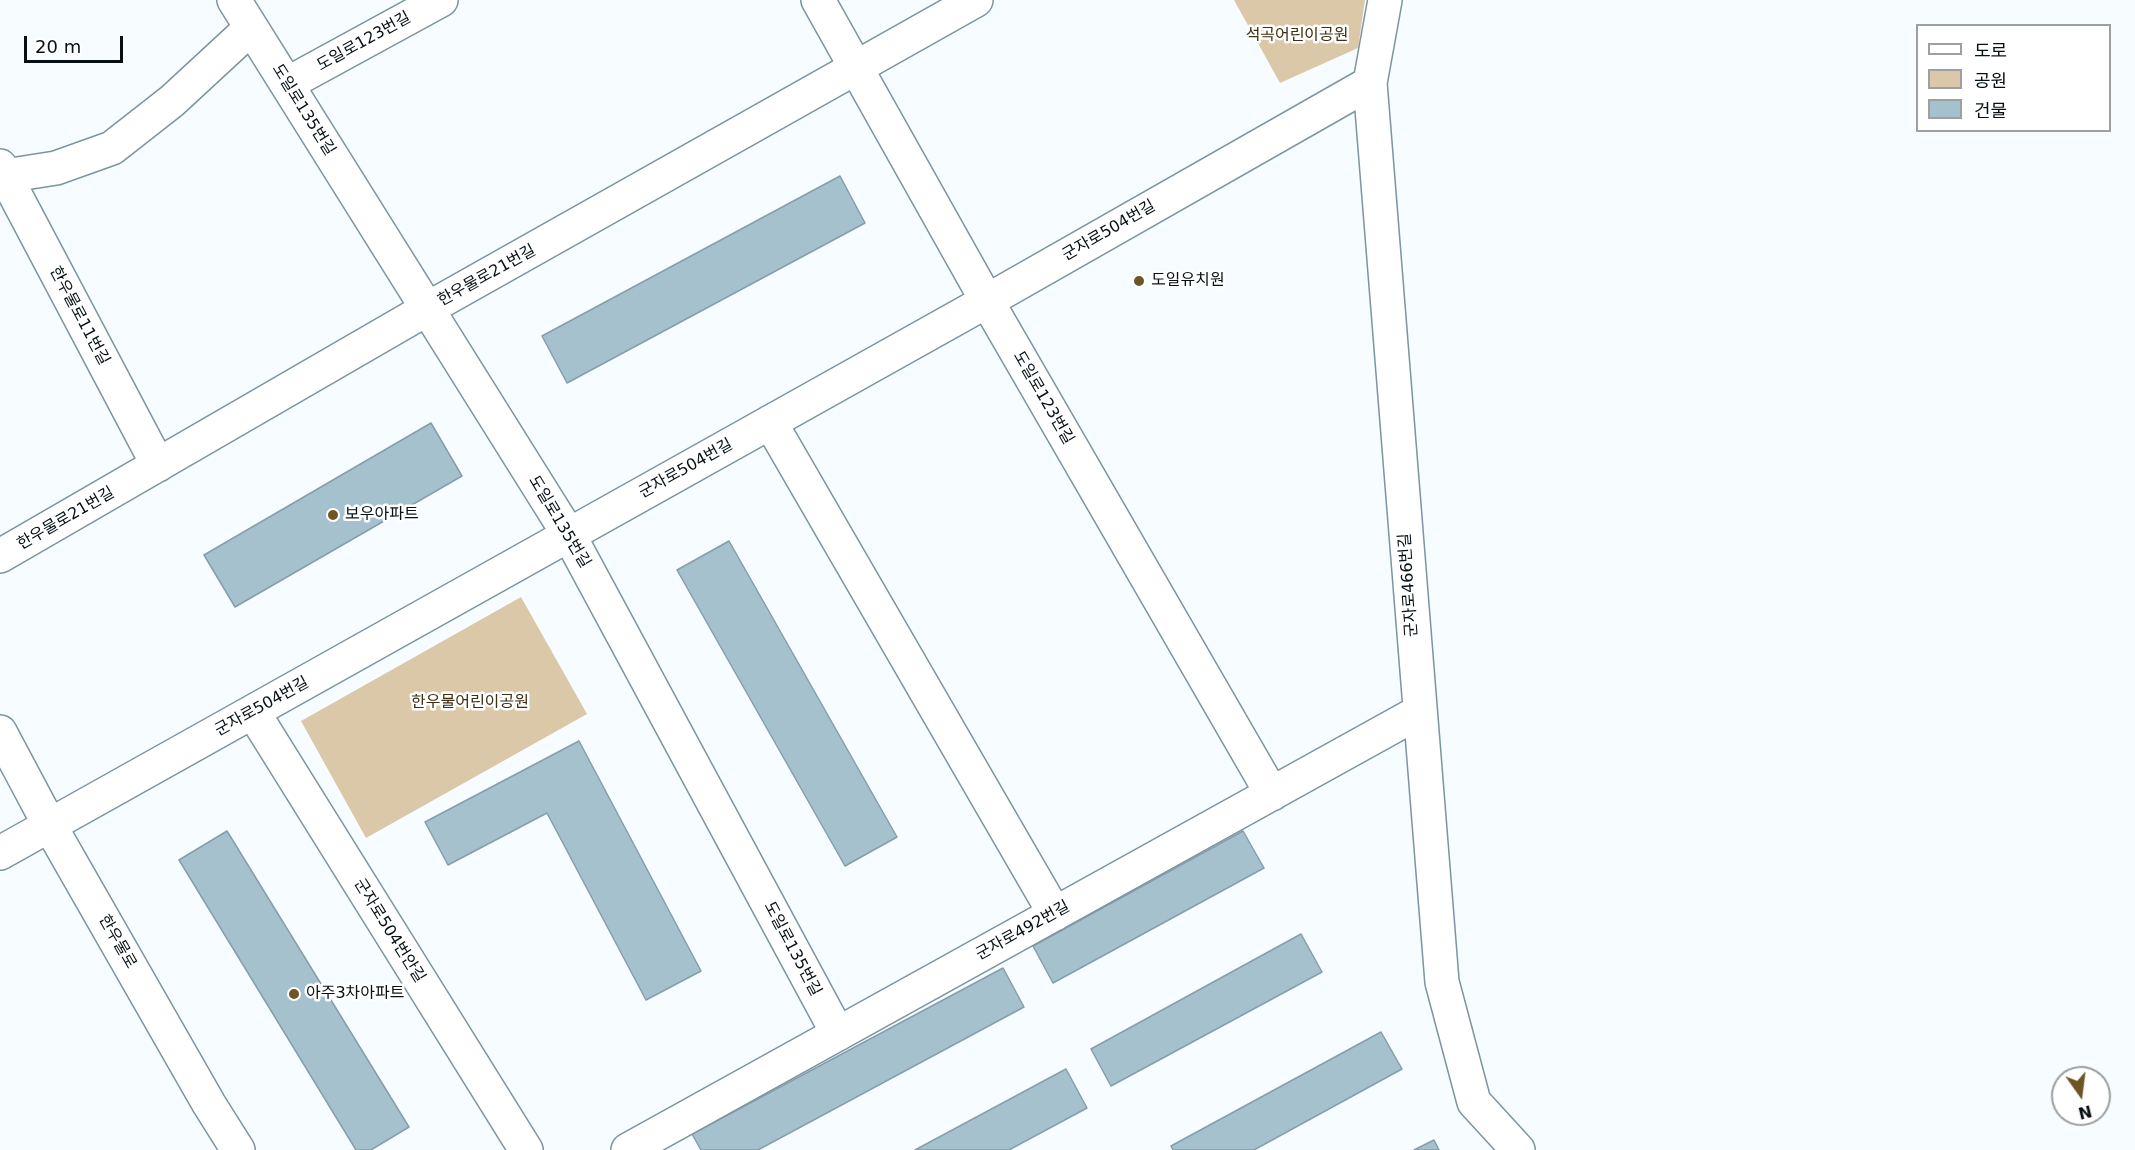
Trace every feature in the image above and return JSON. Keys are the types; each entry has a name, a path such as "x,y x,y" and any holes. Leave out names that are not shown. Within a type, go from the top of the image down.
{"street":[{"name":"도일로135번길","path":"234,0 569,535 838,1034"},
{"name":"도일로123번길","path":"287,84 441,0"},
{"name":"도일로123번길","path":"818,0 987,301 1272,794"},
{"name":"한우물로21번길","path":"0,556 428,309 976,0"},
{"name":"군자로466번길","path":"1384,0 1370,83 1442,982 1474,1102 1518,1150"},
{"path":"3,171 56,168 112,148 172,101 251,28"},
{"name":"군자로504번길","path":"0,853 987,301 1370,83"},
{"name":"한우물로11번길","path":"3,171 158,465"},
{"path":"770,422 1054,914"},
{"name":"군자로504번안길","path":"253,712 526,1150"},
{"name":"군자로492번길","path":"628,1150 1419,712"},
{"name":"한우물로","path":"0,732 209,1104 238,1150"}],"green space":[{"name":"석곡어린이공원","path":"1234,0 1365,0 1358,48 1280,83"},
{"name":"한우물어린이공원","path":"521,597 587,714 366,838 301,721"}],"building":[{"path":"840,176 865,223 567,383 542,336"},
{"name":"보우아파트","path":"431,423 462,476 235,607 204,555"},
{"path":"729,541 897,837 845,866 677,570"},
{"path":"579,741 701,971 646,1000 547,813 448,865 425,822"},
{"name":"아주3차아파트","path":"227,831 409,1127 371,1150 356,1150 179,860"},
{"path":"1243,831 1264,868 1053,983 1033,946"},
{"path":"1301,934 1322,972 1111,1086 1091,1049"},
{"path":"1003,968 1024,1007 758,1150 701,1150 692,1134"},
{"path":"1381,1032 1402,1069 1254,1150 1173,1150 1171,1146"},
{"path":"1066,1069 1087,1108 1009,1150 915,1150"},
{"path":"1434,1140 1439,1150 1414,1150"}],"place":[{"name":"도일유치원","path":"1139,281"},
{"name":"보우아파트","path":"333,515"},
{"name":"아주3차아파트","path":"294,994"}]}
